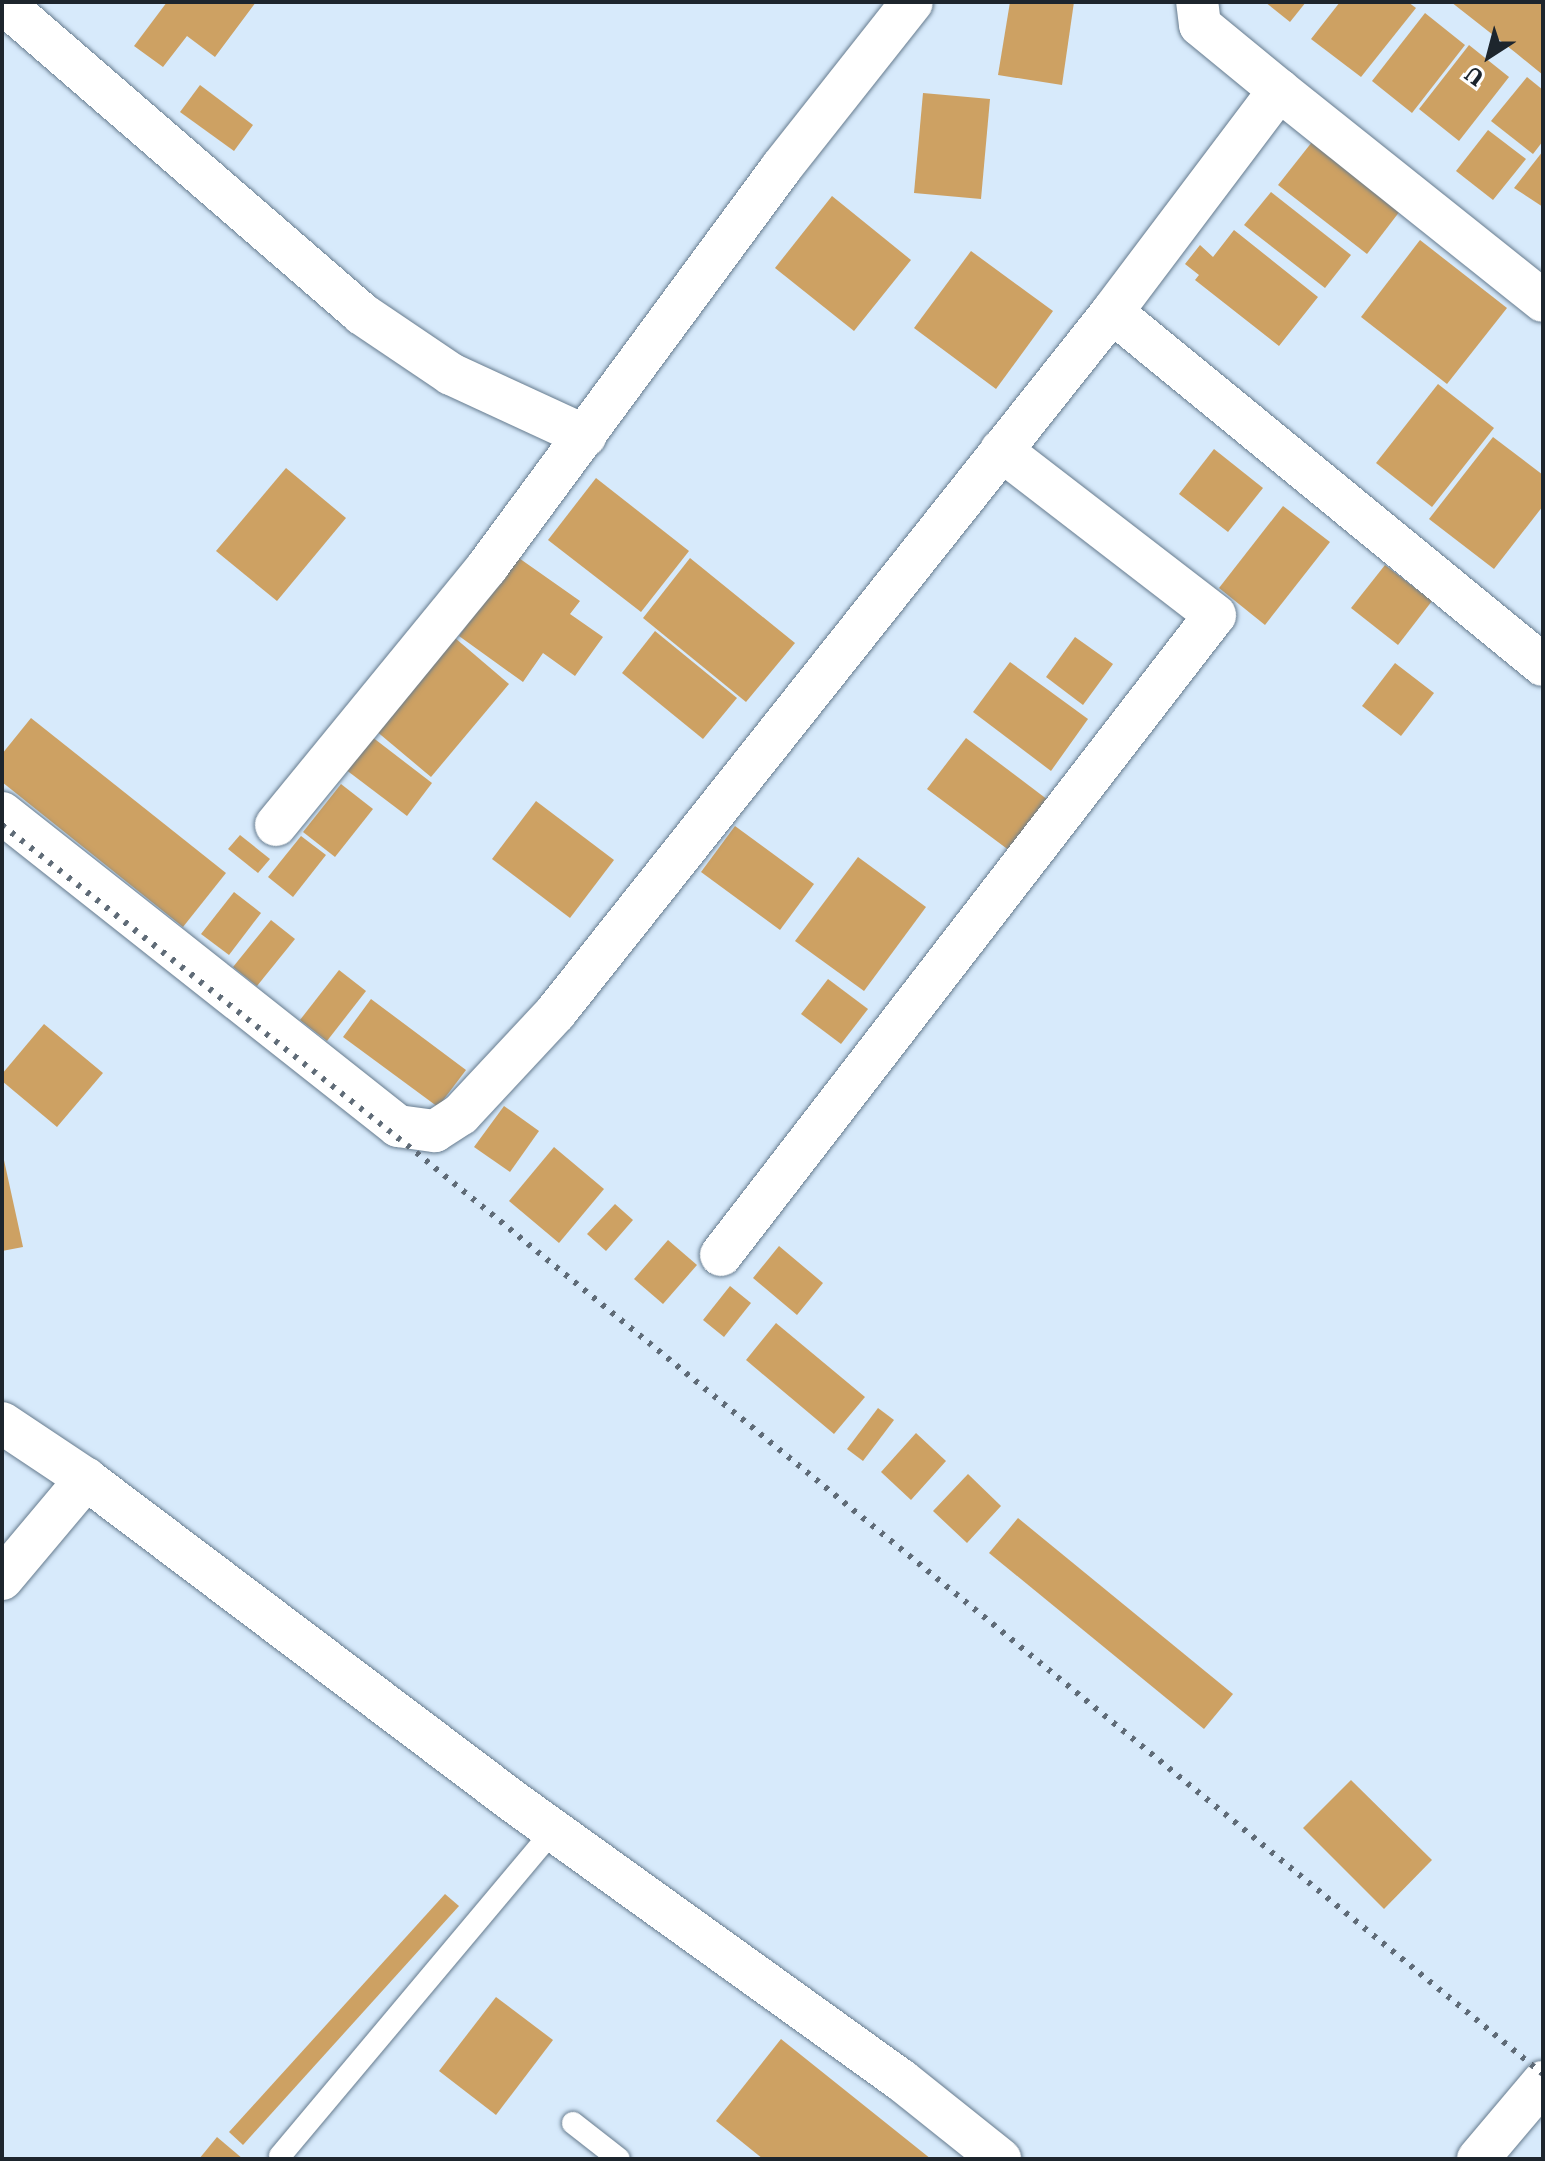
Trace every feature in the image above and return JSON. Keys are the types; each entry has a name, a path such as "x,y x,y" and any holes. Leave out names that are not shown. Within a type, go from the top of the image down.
{"street":[{"path":"2,2 362,314 451,374 585,436"},
{"path":"276,825 487,567 781,168 912,2"},
{"path":"1197,2 1200,25 1543,301"},
{"path":"2,813 398,1126 435,1131 490,1088 556,1012 1112,312 1279,90"},
{"path":"1112,312 1543,665"},
{"path":"721,1255 1215,615 1001,450"},
{"path":"2,1423 86,1479 554,1830 901,2080 1000,2159"},
{"path":"2,1579 86,1479"},
{"path":"1478,2159 1543,2082"}],"lane":[{"path":"280,2156 554,1830"},
{"path":"573,2123 619,2159"}],"building":[{"path":"167,2 256,2 215,57 187,36 163,67 134,46"},
{"path":"1010,2 1074,2 1062,85 998,75"},
{"path":"1265,2 1306,2 1290,22"},
{"path":"1340,2 1408,2 1416,8 1361,77 1311,39"},
{"path":"1451,2 1543,2 1543,75 1516,53"},
{"path":"1425,13 1465,45 1412,113 1372,81"},
{"path":"1469,45 1509,77 1459,141 1419,109"},
{"path":"1527,77 1543,90 1543,141 1533,154 1491,121"},
{"path":"200,85 253,125 234,151 180,112"},
{"path":"923,93 990,99 981,199 914,193"},
{"path":"1488,130 1526,159 1493,200 1456,171"},
{"path":"1312,142 1400,211 1367,254 1278,185"},
{"path":"1543,151 1543,207 1514,188"},
{"path":"1271,192 1351,255 1325,288 1244,225"},
{"path":"832,196 911,260 854,331 775,268"},
{"path":"1234,230 1318,297 1279,346 1195,280 1199,275 1185,264 1200,245 1213,257"},
{"path":"1420,240 1507,308 1447,384 1361,317"},
{"path":"971,251 1053,311 996,389 914,328"},
{"path":"1438,384 1494,428 1432,507 1376,463"},
{"path":"1493,437 1543,475 1543,506 1494,569 1429,519"},
{"path":"1214,449 1263,488 1228,532 1179,494"},
{"path":"286,468 346,518 277,601 216,551"},
{"path":"596,478 689,551 641,612 548,540"},
{"path":"1283,506 1330,542 1265,625 1219,588"},
{"path":"516,556 580,601 570,614 603,637 575,676 543,653 523,682 459,636"},
{"path":"690,558 795,643 746,702 643,618"},
{"path":"1385,565 1432,601 1398,645 1351,608"},
{"path":"655,631 737,698 703,739 622,673"},
{"path":"448,632 509,684 431,777 369,725"},
{"path":"1075,637 1113,664 1083,705 1046,677"},
{"path":"1010,662 1088,719 1051,771 973,712"},
{"path":"1395,663 1434,693 1401,736 1362,706"},
{"path":"31,718 226,873 183,927 2,782 2,754"},
{"path":"363,730 432,783 407,816 337,763"},
{"path":"966,738 1048,800 1010,851 927,789"},
{"path":"341,784 373,809 335,857 303,832"},
{"path":"536,801 614,860 570,918 492,859"},
{"path":"735,826 814,884 780,930 701,872"},
{"path":"240,835 270,859 258,873 228,849"},
{"path":"301,836 326,855 293,897 268,877"},
{"path":"858,857 926,907 864,991 795,941"},
{"path":"234,892 261,913 229,955 201,934"},
{"path":"271,920 295,939 257,986 233,967"},
{"path":"339,970 366,991 327,1041 300,1020"},
{"path":"828,979 868,1009 841,1044 801,1014"},
{"path":"371,999 466,1070 438,1107 343,1037"},
{"path":"44,1024 103,1073 57,1127 2,1081 2,1074"},
{"path":"504,1106 539,1131 510,1172 474,1147"},
{"path":"554,1147 604,1189 559,1243 509,1201"},
{"path":"2,1151 23,1247 2,1251"},
{"path":"615,1204 633,1220 606,1251 587,1234"},
{"path":"668,1240 697,1265 663,1304 634,1279"},
{"path":"779,1246 823,1283 797,1315 753,1278"},
{"path":"730,1286 751,1303 724,1337 703,1320"},
{"path":"776,1323 865,1397 834,1434 746,1360"},
{"path":"878,1408 894,1420 863,1461 847,1449"},
{"path":"916,1433 946,1461 911,1500 881,1472"},
{"path":"968,1474 1001,1506 967,1543 933,1511"},
{"path":"1018,1518 1233,1694 1204,1729 989,1553"},
{"path":"1351,1780 1432,1860 1384,1909 1303,1828"},
{"path":"445,1894 459,1906 243,2145 229,2132"},
{"path":"496,1997 553,2040 496,2115 439,2071"},
{"path":"781,2039 931,2159 763,2159 716,2121"},
{"path":"217,2137 243,2159 199,2159"}],"railway":[{"path":"2,825 407,1145 1543,2074"}]}
